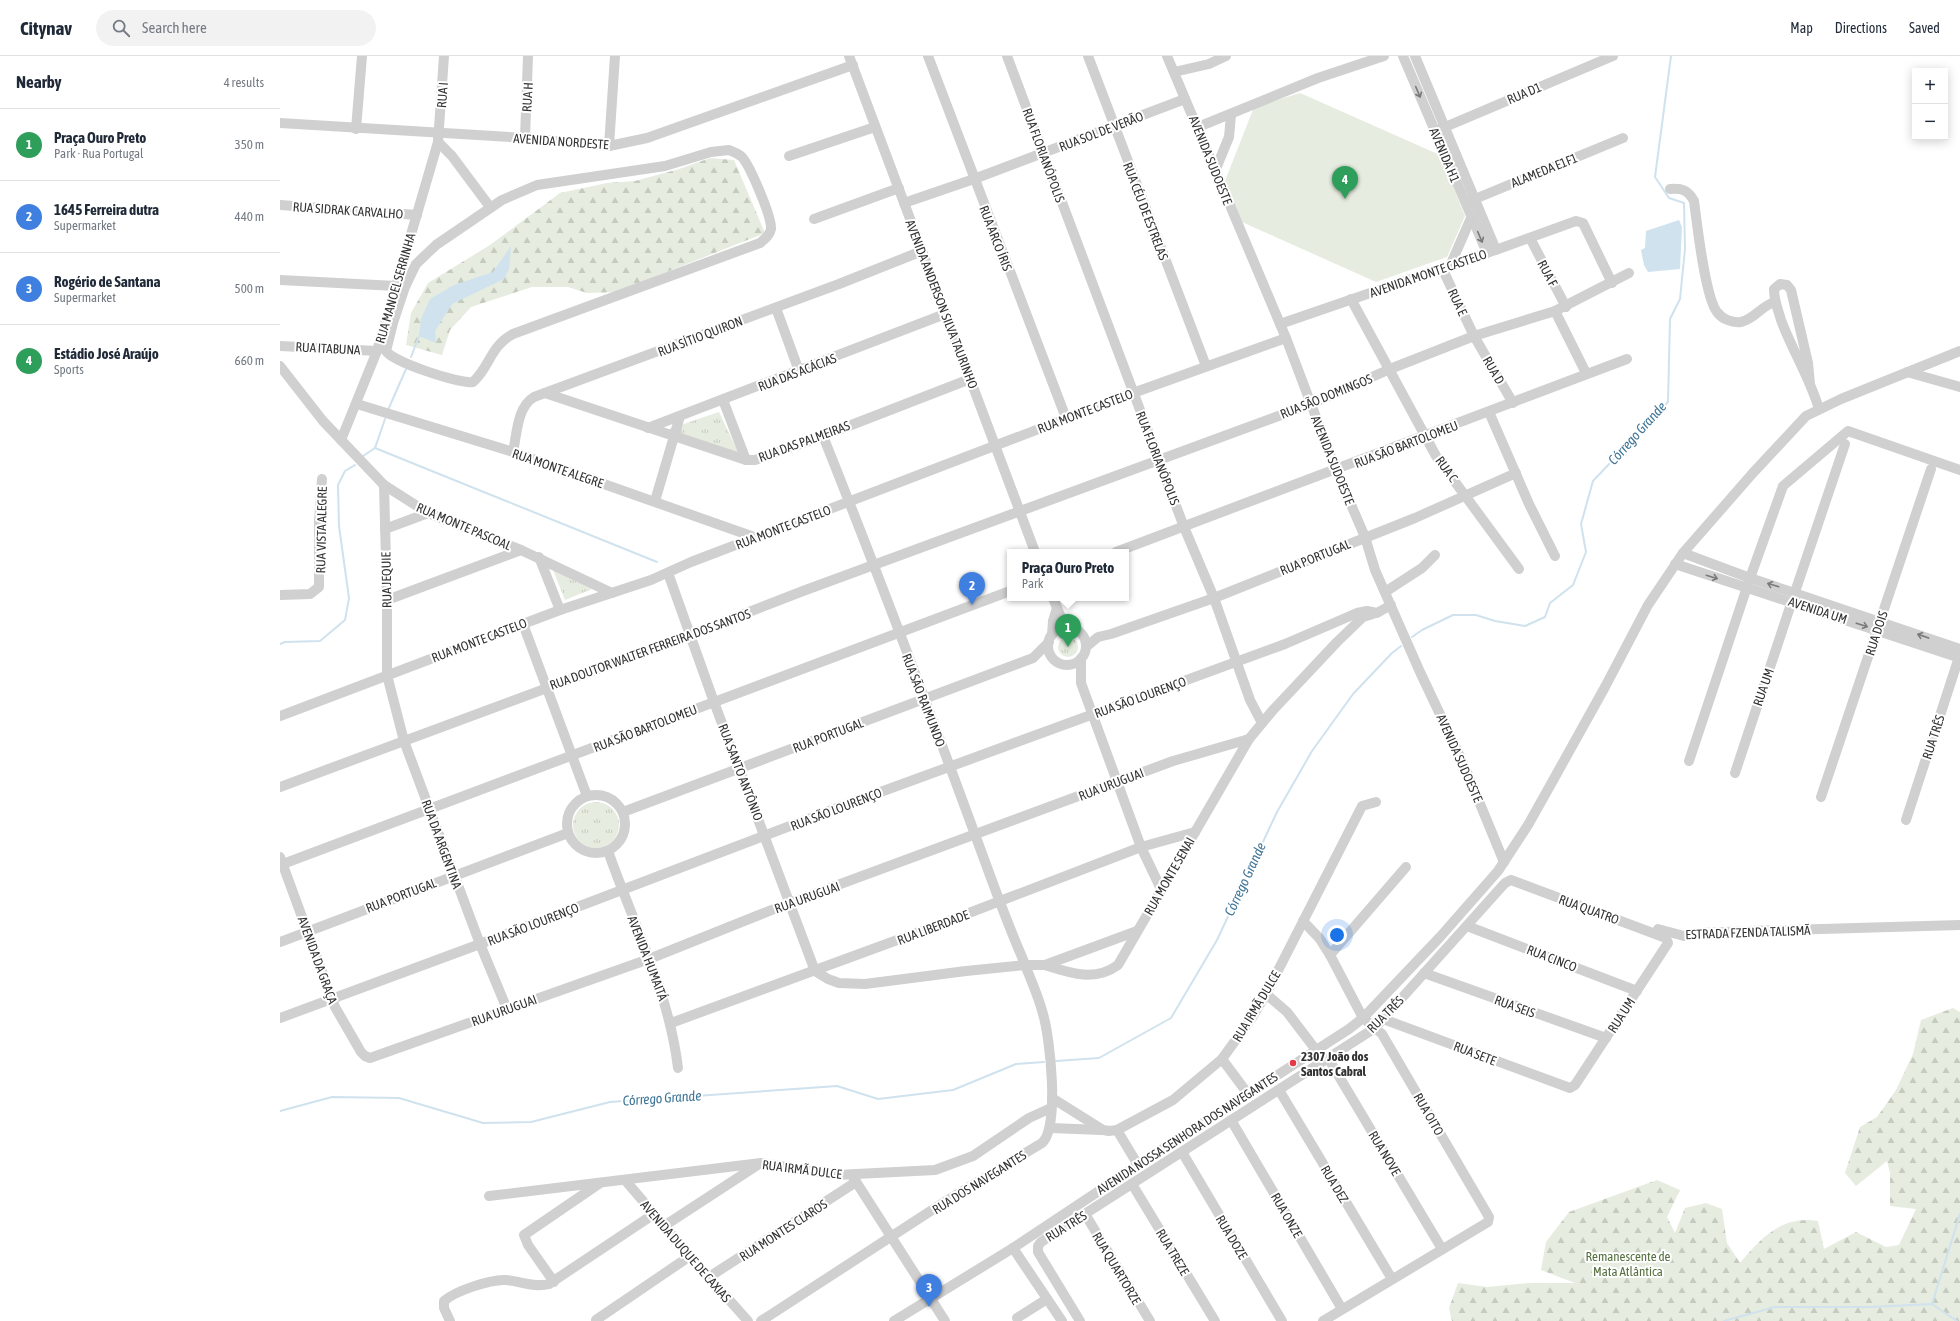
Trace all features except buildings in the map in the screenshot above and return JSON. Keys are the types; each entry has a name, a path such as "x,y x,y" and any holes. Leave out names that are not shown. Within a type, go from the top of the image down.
{"street":[{"path":"356,129 362,56"},
{"name":"RUA I","path":"439,138 444,56"},
{"name":"RUA H","path":"525,138 528,56"},
{"path":"609,146 615,56"},
{"name":"RUA ARCO ÍRIS","path":"928,56 1066,418"},
{"name":"RUA FLORIANÓPOLIS","path":"1007,56 1042,153 1184,527 1214,598 1250,700 1262,723"},
{"name":"RUA CÉU DE ESTRELAS","path":"1088,56 1206,366"},
{"name":"AVENIDA SUDOESTE","path":"1167,56 1286,338 1336,470 1365,537 1375,570 1464,765 1504,862"},
{"path":"1174,72 1209,64 1226,56"},
{"path":"1198,127 1231,115 1318,78 1384,56"},
{"name":"RUA D1","path":"1435,131 1613,56"},
{"path":"1404,60 1418,57"},
{"name":"AVENIDA H1","path":"1418,57 1444,127 1475,198 1491,252"},
{"name":"AVENIDA NORDESTE","path":"280,123 439,138 525,138 609,146 647,138 851,60"},
{"name":"AVENIDA ANDERSON SILVA TAURINHO","path":"851,60 1034,549"},
{"name":"AVENIDA H1","path":"1404,60 1471,218 1491,252"},
{"name":"RUA SOL DE VERÃO","path":"904,203 974,179 1185,99"},
{"path":"1215,171 1229,137 1231,115"},
{"path":"789,156 875,127"},
{"path":"439,138 490,207"},
{"name":"RUA MANOEL SERRINHA","path":"341,440 357,404 377,351 439,138"},
{"name":"ALAMEDA E1F1","path":"1465,203 1623,138"},
{"path":"729,150 739,155 745,162 764,204 771,229 765,239 755,246 513,334 498,344 473,382 468,383 436,374 392,356 386,351 388,342 405,287 416,264 436,245 490,207 518,192 537,185 665,166 711,152 729,150"},
{"path":"814,219 899,188"},
{"path":"1670,189 1682,188 1690,193 1694,201 1711,300 1720,316 1729,321 1741,322 1753,317 1768,304 1775,302"},
{"name":"RUA SIDRAK CARVALHO","path":"280,205 417,214"},
{"path":"1446,267 1471,218"},
{"name":"AVENIDA MONTE CASTELO","path":"1280,324 1491,252 1576,221 1583,223 1612,282"},
{"name":"RUA F","path":"1530,238 1566,306"},
{"name":"RUA SÍTIO QUIRON","path":"513,452 521,415 525,405 534,397 776,308 922,251"},
{"name":"RUA E","path":"1446,267 1474,336"},
{"name":"RUA SÃO DOMINGOS","path":"1020,512 1159,461 1228,433 1311,404 1390,369 1474,336 1555,311 1629,273"},
{"path":"280,280 396,286"},
{"path":"1810,384 1810,372 1791,290 1787,285 1780,284 1775,287 1775,302 1790,343 1810,384 1819,409"},
{"name":"RUA C","path":"1351,299 1425,436 1448,472 1519,569"},
{"path":"776,308 799,371"},
{"path":"1555,311 1586,373"},
{"name":"RUA DAS ACÁCIAS","path":"648,428 946,314"},
{"name":"RUA D","path":"1474,336 1513,403"},
{"name":"RUA MONTE CASTELO","path":"280,716 560,610 668,573 691,562 757,538 1066,418 1286,338"},
{"name":"RUA ITABUNA","path":"280,346 377,351"},
{"name":"AVENIDA NOSSA SENHORA DOS NAVEGANTES","path":"894,1321 1013,1248 1138,1165 1349,1029 1363,1018 1440,937 1498,871 1528,826 1648,605 1675,564 1683,553 1785,438 1806,416 1819,409 1960,351"},
{"name":"RUA SÃO BARTOLOMEU","path":"1124,549 1513,403 1586,373 1604,369 1627,359"},
{"name":"RUA MONTE PASCOAL","path":"280,366 323,421 384,485 428,513 539,557 612,593"},
{"path":"1908,372 1960,387"},
{"name":"RUA DAS PALMEIRAS","path":"545,394 746,460 755,460 823,436 970,379"},
{"path":"723,400 746,460"},
{"name":"RUA MONTE ALEGRE","path":"357,404 513,452 757,538"},
{"path":"1489,412 1555,556"},
{"path":"655,501 680,416"},
{"path":"1689,762 1783,486 1848,431 1960,470"},
{"name":"RUA SÃO RAIMUNDO","path":"823,436 874,565 999,902 1024,965"},
{"name":"RUA UM","path":"1735,772 1846,444"},
{"name":"RUA DOIS","path":"1821,797 1931,469"},
{"name":"RUA PORTUGAL","path":"1086,647 1098,637 1112,634 1214,598 1467,496 1516,472"},
{"name":"RUA VISTA ALEGRE","path":"280,594 310,594 319,587 319,521 322,479"},
{"name":"RUA JEQUIE","path":"384,485 386,529 387,675"},
{"name":"RUA DOUTOR WALTER FERREIRA DOS SANTOS","path":"280,787 1020,512"},
{"path":"386,529 428,513"},
{"path":"387,600 521,550"},
{"name":"AVENIDA UM","path":"1683,553 1749,583"},
{"path":"1386,592 1422,568 1435,555"},
{"path":"539,557 560,610"},
{"name":"AVENIDA UM","path":"1675,564 1749,583 1794,597 1960,654"},
{"name":"RUA SANTO ANTÔNIO","path":"668,573 714,702 815,971"},
{"name":"RUA SÃO BARTOLOMEU","path":"281,862 570,756 1007,592"},
{"path":"1055,603 1062,620 1085,639 1086,647 1081,658 1081,683 1141,847 1161,889"},
{"path":"1055,603 1050,652 1081,683"},
{"name":"RUA SÃO LOURENÇO","path":"280,1018 1092,714 1285,644 1357,613 1367,610 1376,613 1391,605"},
{"path":"1262,723 1337,642 1363,617 1376,613"},
{"path":"523,624 570,756 587,796"},
{"path":"1033,658 1062,628 1112,634"},
{"name":"RUA TRÊS","path":"1906,820 1960,654"},
{"path":"1033,658 1073,664 1081,658"},
{"name":"RUA PORTUGAL","path":"623,812 740,769 923,698 1033,658"},
{"name":"RUA DA ARGENTINA","path":"387,675 404,741 480,944 507,1009"},
{"name":"RUA MONTE SENAI","path":"1045,965 1063,971 1085,975 1103,974 1118,965 1249,739 1262,723"},
{"name":"RUA URUGUAI","path":"366,1057 382,1054 649,959 789,903 1173,761 1249,739"},
{"path":"595,795 612,799 623,812 626,821 622,839 616,846 608,851 592,853 584,851 572,841 568,833 567,818 570,811 580,800 587,796 595,795"},
{"name":"RUA IRMÃ DULCE","path":"1051,1128 1109,1131 1117,1130 1173,1100 1222,1059 1253,1016 1266,994 1362,806 1376,802"},
{"name":"RUA LIBERDADE","path":"671,1024 999,902 1141,847 1195,832"},
{"name":"RUA PORTUGAL","path":"280,942 568,833"},
{"name":"AVENIDA HUMAITÁ","path":"608,851 649,959 671,1024 678,1068"},
{"name":"AVENIDA DA GRAÇA","path":"281,862 309,931 339,1015 361,1052 366,1057"},
{"path":"1330,955 1406,867"},
{"name":"ESTRADA FZENDA TALISMÃ","path":"1498,871 1667,932 1684,936 1701,933 1960,925"},
{"name":"RUA TRÊS","path":"1080,1321 1038,1252 1038,1246 1041,1242 1375,1028 1505,883 1511,880"},
{"name":"RUA QUATRO","path":"1511,880 1666,938"},
{"path":"1303,921 1320,939 1330,955 1363,1018"},
{"name":"RUA CINCO","path":"1467,926 1637,991"},
{"path":"815,971 828,979 839,983 865,984 1024,965 1045,965 1137,931"},
{"name":"RUA UM","path":"1567,1088 1575,1085 1668,943 1666,938"},
{"path":"1024,965 1044,1014 1049,1046 1052,1103 1051,1128"},
{"name":"RUA SEIS","path":"1424,973 1606,1038"},
{"path":"1266,994 1287,1012 1316,1050"},
{"name":"RUA OITO","path":"1363,1018 1382,1034 1489,1216 1488,1222 1442,1249"},
{"name":"RUA SETE","path":"1383,1019 1567,1088"},
{"name":"RUA NOVE","path":"1328,1058 1442,1249"},
{"path":"1222,1059 1248,1094"},
{"name":"RUA DEZ","path":"1279,1090 1392,1279"},
{"path":"1052,1103 1103,1130"},
{"name":"RUA IRMÃ DULCE","path":"489,1196 761,1163 854,1178 935,1170 973,1156 1052,1103"},
{"name":"RUA ONZE","path":"1231,1120 1342,1309"},
{"name":"RUA DOS NAVEGANTES","path":"761,1321 892,1238 946,1201 1042,1143 1046,1139 1051,1128"},
{"path":"1117,1130 1138,1165"},
{"name":"RUA DOZE","path":"1182,1152 1282,1321"},
{"path":"664,1226 761,1163"},
{"path":"854,1178 945,1321"},
{"name":"RUA MONTES CLAROS","path":"709,1277 854,1178"},
{"name":"AVENIDA DUQUE DE CAXIAS","path":"625,1180 748,1321"},
{"path":"554,1282 528,1245 524,1235 602,1182"},
{"name":"RUA TREZE","path":"1132,1184 1215,1321"},
{"path":"450,1321 444,1308 444,1301 454,1295 488,1282 504,1280 539,1286 554,1282 654,1214"},
{"name":"RUA QUARTORZE","path":"1085,1214 1150,1321"},
{"path":"1013,1248 1062,1321"},
{"path":"1323,1321 1442,1249"},
{"path":"596,1320 690,1256"},
{"path":"1017,1318 1047,1298"}],"green space":[{"path":"1300,93 1440,155 1465,216 1447,257 1376,282 1242,222 1225,181 1254,107"},
{"path":"710,158 734,160 765,233 616,292 587,293 568,287 532,287 471,307 450,330 442,355 406,345 411,313 428,283 490,245 560,193 607,183 635,181 679,169"},
{"path":"719,412 739,454 666,430"},
{"path":"553,570 592,589 565,600"},
{"path":"1068,637 1075,640 1078,647 1075,654 1068,657 1061,654 1058,647 1061,640"},
{"path":"596,802 609,806 615,812 619,825 615,838 609,844 596,848 583,844 577,838 573,825 577,812 583,806"},
{"name":"Remanescente de Mata Atlântica","path":"1953,1008 1960,1012 1960,1321 1452,1321 1449,1308 1458,1283 1487,1287 1528,1283 1575,1283 1541,1270 1546,1242 1569,1212 1657,1180 1680,1190 1667,1217 1675,1233 1685,1208 1706,1203 1722,1209 1727,1243 1740,1263 1764,1237 1773,1230 1783,1225 1805,1220 1818,1221 1824,1249 1856,1232 1886,1247 1899,1245 1916,1209 1890,1206 1890,1173 1887,1161 1856,1186 1845,1173 1860,1127 1877,1117 1896,1090 1913,1054 1921,1020"}],"water":[{"path":"1679,220 1682,227 1680,269 1648,272 1644,265 1641,250 1645,248 1646,231"},
{"path":"511,246 509,269 504,279 452,304 435,331 436,343 419,336 421,319 430,299 454,285 493,272"}],"waterway":[{"name":"Córrego Grande","path":"1412,637 1422,630 1453,615 1476,615 1495,621 1525,626 1545,617 1550,603 1573,585 1586,552 1581,524 1593,481 1668,402 1670,319 1680,299 1685,249 1684,203 1669,198 1655,177 1671,56"},
{"path":"411,357 419,336"},
{"path":"388,410 406,369"},
{"path":"363,456 375,448 385,419"},
{"path":"375,448 657,562"},
{"path":"280,644 285,642 320,641 345,620 349,598 339,526 338,485 345,471 355,465"},
{"name":"Córrego Grande","path":"1056,1061 1099,1058 1171,1018 1217,940 1277,812 1312,751 1353,694 1392,653 1401,646"},
{"name":"Córrego Grande","path":"280,1111 332,1097 399,1098 483,1123 531,1122 610,1102 837,1086 878,1099 953,1090 1016,1064 1044,1062"},
{"path":"1724,1321 1775,1307 1870,1307 1932,1304 1960,1214"},
{"path":"1932,1304 1957,1321"}],"place":[{"name":"Estádio José Araújo","path":"1345,199"},
{"name":"1645 Ferreira dutra","path":"972,605"},
{"name":"Praça Ouro Preto","path":"1068,647"},
{"name":"2307 João dos Santos Cabral","path":"1293,1063"},
{"name":"Rogério de Santana","path":"929,1307"}]}
